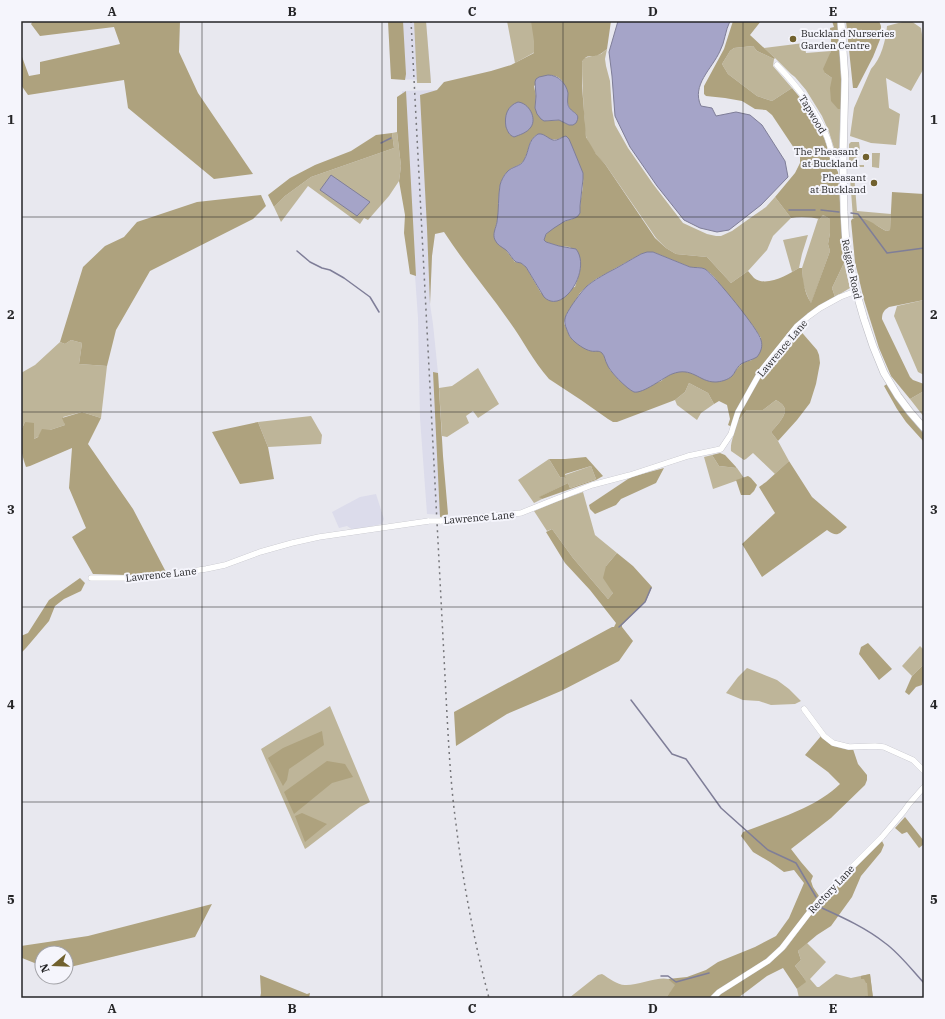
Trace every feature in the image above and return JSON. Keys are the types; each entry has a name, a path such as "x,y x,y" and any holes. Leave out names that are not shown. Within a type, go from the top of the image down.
{"main road":[{"name":"Reigate Road","path":"840,21 845,79 843,161 846,245 864,319 884,373 898,396 924,428"}],"street":[{"name":"Tapwood","path":"777,65 802,93 818,118 828,138 833,159 835,161 843,161"},
{"name":"Lawrence Lane","path":"90,578 144,578 206,569 225,565 260,552 318,537 430,521 521,513 592,485 630,475 688,456 721,449 731,434 738,412 760,371 797,326 820,308 840,297 856,291"},
{"path":"804,709 824,736 833,743 849,747 879,746 888,748 913,760 924,771"},
{"name":"Rectory Lane","path":"713,998 719,992 768,960 782,948 819,900 882,837 924,787"}],"shaded area":[{"path":"33,21 180,21 179,52 198,93 253,174 214,179 128,108 124,80 28,95 21,85 21,54 29,76 40,74 40,62 120,44 114,27 40,36 31,24"},
{"path":"388,21 426,21 431,80 391,79"},
{"path":"388,21 403,21 406,74 405,80 391,79"},
{"path":"414,21 426,21 431,83 417,83"},
{"path":"507,21 577,21 544,47 515,63"},
{"path":"531,21 611,21 607,49 596,56 587,57 582,62 582,86 586,137 596,154 605,164 655,238 666,248 676,254 707,257 731,283 748,271 754,278 765,282 777,279 799,268 802,268 805,291 811,303 830,251 828,244 830,219 823,215 820,219 806,217 791,218 775,197 795,173 800,163 800,157 772,115 766,110 755,109 742,101 706,96 704,94 704,86 724,49 733,21 761,21 750,35 775,58 774,59 757,51 753,46 734,48 730,51 722,64 728,74 757,96 772,101 792,88 813,116 838,172 844,263 832,288 835,297 798,328 817,350 820,363 816,384 810,403 778,441 771,432 785,413 784,407 780,402 776,400 763,410 747,410 732,427 728,425 730,419 727,405 719,401 714,404 708,393 689,383 685,392 675,400 617,422 613,422 608,419 549,379 444,232 435,234 432,256 430,304 420,95 437,90 444,82 511,65 534,53","holes":["548,75 557,77 562,80 565,85 568,104 570,109 575,113 569,125 559,120 547,121 535,108 536,96 534,86","538,134 553,139 559,139 562,137 578,161 583,178 580,213 575,218 552,228 544,240 559,246 570,247 576,256 580,267 575,287 541,293 526,267 521,263 515,262 494,235 498,217 501,182 509,170 522,162 534,137","653,252 690,267 703,268 711,274 745,315 761,338 752,360 740,365 732,376 696,375 687,372 677,372 668,375 661,381 634,392 619,380 610,370 604,355 600,351 591,351 570,337 564,323 567,313 580,293 596,279 641,254"]},
{"path":"832,21 837,21 841,109 838,109 831,101 830,88 832,78 825,73 823,69 831,51 830,28 834,27"},
{"path":"846,21 879,21 881,26 881,37 873,57 857,88 853,88"},
{"path":"911,21 921,28 924,47 924,68 911,91 886,78 889,108 900,114 896,145 871,143 850,136 854,108 871,69 878,60 884,43 887,26"},
{"path":"804,43 806,53 831,51 825,73 832,78 841,109 839,149 836,150 822,116 806,90 795,77 764,48"},
{"path":"753,46 757,51 774,59 773,66 792,88 772,101 757,96 728,74 722,64 730,51 734,48"},
{"path":"607,49 605,59 610,81 612,110 615,125 628,148 683,223 707,234 721,236 732,231 766,207 775,197 791,218 773,236 767,250 748,271 731,283 707,257 676,254 666,248 656,238 589,143 585,130 582,62 584,58 601,54"},
{"path":"436,90 435,233 432,256 430,304 438,373 442,436 444,515 427,514 420,418 418,318 402,91"},
{"path":"406,91 416,276 410,274 404,233 405,215 399,181 401,166 397,132 397,97"},
{"path":"397,132 401,166 399,181 389,196 368,220 364,218 360,224 308,186 281,222 274,207 285,196 311,177 394,148 392,133"},
{"path":"392,133 394,148 311,177 285,196 274,207 268,195 290,178 315,165 351,151 376,135"},
{"path":"851,142 859,142 860,150 857,150 856,165 864,165 864,167 854,167 849,164 849,144"},
{"path":"872,153 880,153 879,168 872,167"},
{"path":"854,174 857,211 891,214 890,230 886,231 876,225 853,218 850,178"},
{"path":"892,192 924,194 924,300 889,307 886,309 882,317 910,377 913,380 924,384 924,391 910,399 891,376 879,348 864,300 855,262 851,221 852,219 856,218 865,219 886,231 890,230"},
{"path":"261,195 266,206 253,219 150,271 116,330 107,366 79,364 82,343 71,340 65,344 60,342 83,267 105,246 124,237 137,222 197,202"},
{"path":"823,215 830,219 828,244 830,251 811,304 803,284 802,268 818,219 820,219"},
{"path":"808,235 799,268 792,272 783,240"},
{"path":"844,263 850,288 835,297 832,288"},
{"path":"924,300 924,375 918,372 894,316 897,306"},
{"path":"71,340 82,343 79,364 107,366 101,418 82,412 63,417 65,425 50,430 34,439 25,422 21,430 21,373 35,365 60,342 65,344"},
{"path":"478,368 499,404 478,418 473,411 466,416 469,423 447,437 442,436 439,388 452,386"},
{"path":"433,372 438,373 448,514 440,517"},
{"path":"689,383 708,393 714,404 701,413 697,420 677,405 675,400 685,392"},
{"path":"887,384 904,410 924,434 924,442 906,422 897,409 884,386"},
{"path":"924,391 924,417 910,399"},
{"path":"776,400 781,403 785,413 771,432 778,441 789,461 775,474 753,453 744,460 731,451 731,447 735,423 747,410 763,410"},
{"path":"82,412 101,418 88,444 133,509 166,572 139,575 93,574 72,537 86,528 69,488 72,448 26,467 20,440 21,431 25,422 34,423 34,439 38,437 42,429 50,430 65,425 62,418"},
{"path":"311,416 322,435 321,444 268,447 258,422"},
{"path":"258,422 268,447 274,479 240,484 212,432"},
{"path":"720,453 725,455 737,468 719,466 712,455"},
{"path":"712,455 719,466 737,468 744,478 713,489 704,457"},
{"path":"586,457 603,476 596,480 542,499 539,497 568,483 570,488 596,479 591,466 565,474 566,478 560,477 549,459"},
{"path":"549,459 560,477 566,478 565,475 591,466 596,479 570,488 568,483 540,497 542,499 534,503 518,480"},
{"path":"789,461 812,497 847,527 837,534 833,534 827,530 762,577 742,544 775,513 759,487"},
{"path":"664,468 656,483 621,499 616,505 595,514 590,509 589,505 631,477"},
{"path":"748,476 757,485 750,495 741,495 736,480"},
{"path":"583,492 595,535 617,553 606,566 613,593 608,599 573,558 552,529 547,531 534,511"},
{"path":"376,494 384,519 382,524 353,530 347,526 339,528 332,512 360,497"},
{"path":"552,529 573,558 608,599 613,593 603,578 606,566 617,553 633,566 652,587 646,601 622,625 633,641 619,661 561,691 507,714 456,746 454,712 614,627 616,623 590,590 565,563 546,532"},
{"path":"80,578 85,583 81,591 64,599 55,606 49,621 21,653 21,636 28,633 49,600"},
{"path":"868,643 892,669 879,680 859,654 861,647"},
{"path":"920,646 924,650 924,664 912,676 902,666"},
{"path":"924,664 924,677 922,685 916,687 909,695 905,692 912,676"},
{"path":"747,668 777,680 801,701 795,704 771,705 759,701 743,700 726,693"},
{"path":"330,706 370,802 360,807 305,849 261,749"},
{"path":"322,731 324,745 289,769 287,780 283,786 268,758 283,748"},
{"path":"821,736 853,749 858,764 867,775 867,780 865,785 831,818 791,849 813,876 811,881 819,896 776,957 786,948 822,900 882,841 884,845 881,852 861,876 852,897 831,926 817,935 798,951 801,960 795,966 806,982 797,989 783,968 767,976 738,998 666,998 675,985 668,979 687,977 706,970 718,962 755,947 776,936 789,918 804,883 794,870 784,872 753,852 741,836 743,832 807,807 830,793 840,784 828,772 805,755"},
{"path":"327,761 345,764 353,777 332,783 294,814 284,792"},
{"path":"302,813 327,824 305,842 295,816"},
{"path":"905,817 924,841 924,844 919,848 907,832 902,834 895,828"},
{"path":"212,904 195,937 74,966 74,945 34,945 34,963 21,957 21,946 88,936"},
{"path":"807,943 826,962 810,979 817,987 836,974 851,978 870,974 873,998 799,998 797,989 805,982 804,978 795,966 801,960 798,951"},
{"path":"602,974 622,985 630,985 664,978 676,985 666,998 569,998 598,975"},
{"path":"870,974 873,998 865,998 865,996 868,996 867,983 864,979 861,979 861,976"},
{"path":"260,975 307,994 310,993 309,998 260,998"}],"water":[{"path":"618,21 730,21 722,48 701,84 699,98 701,106 712,108 716,116 736,112 750,115 762,125 785,161 788,177 761,205 729,230 717,232 700,228 684,220 657,186 630,147 615,116 609,52"},
{"path":"548,75 555,76 561,80 565,86 568,93 569,108 578,117 576,123 573,125 569,125 559,120 544,121 537,114 535,108 535,82 539,77"},
{"path":"518,102 529,108 533,123 531,127 523,134 514,137 507,130 505,119 511,106"},
{"path":"538,134 542,134 553,140 566,136 569,139 583,173 580,213 575,218 565,221 546,234 544,240 559,246 576,249 580,258 578,278 573,288 567,295 559,300 551,301 544,297 526,267 521,263 516,262 506,250 497,243 494,236 498,213 499,190 502,180 509,170 523,162 530,143"},
{"path":"331,175 370,202 357,216 320,190"},
{"path":"653,252 690,267 705,269 736,303 758,334 762,342 762,347 757,357 741,364 728,379 717,382 709,381 690,373 679,372 668,376 643,390 634,392 623,384 611,371 602,353 586,349 573,340 565,323 566,314 587,286 641,254"}],"waterway":[{"path":"381,143 391,138"},
{"path":"789,210 815,210"},
{"path":"821,210 839,212"},
{"path":"851,213 858,214 887,253 924,248"},
{"path":"297,251 310,262 330,270 344,278 370,297 379,312"},
{"path":"619,627 645,602 651,588"},
{"path":"631,700 672,754 686,759 721,808 768,850 796,863 816,897"},
{"path":"820,904 822,908 863,928 885,943 924,983"},
{"path":"661,976 668,976 676,982 709,973"}],"railway":[{"path":"411,21 450,770 454,810 466,890 478,955 489,998"}],"place":[{"name":"Buckland Nurseries Garden Centre","path":"793,39"},
{"name":"The Pheasant at Buckland","path":"866,157"},
{"name":"Pheasant at Buckland","path":"874,183"}]}
